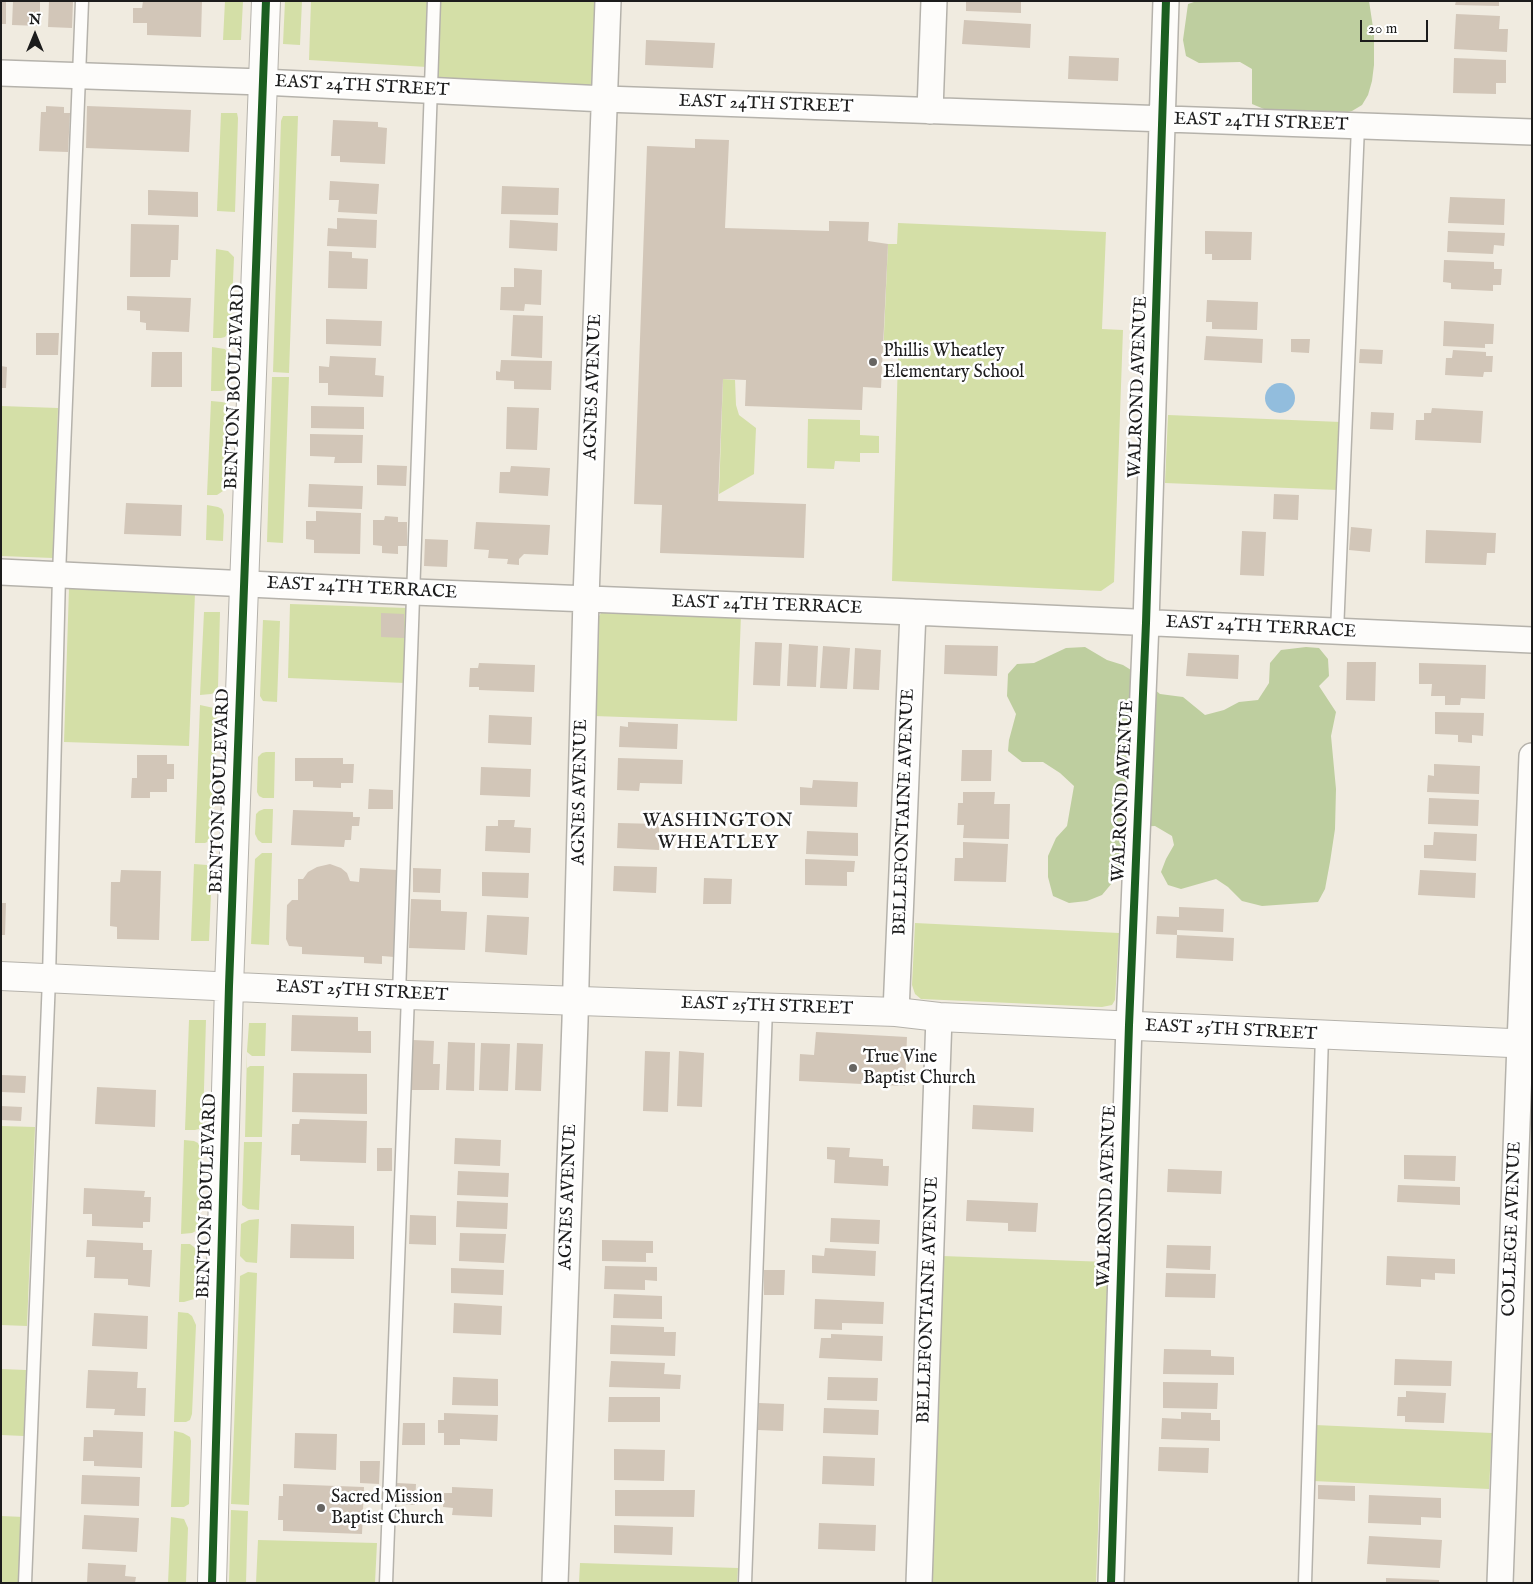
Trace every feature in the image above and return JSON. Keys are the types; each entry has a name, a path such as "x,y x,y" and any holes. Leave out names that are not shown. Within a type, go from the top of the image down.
{"street":[{"name":"BENTON BOULEVARD","path":"212,1583 229,986 266,1"},
{"name":"AGNES AVENUE","path":"555,1583 576,1001 586,598 608,1"},
{"path":"930,111 934,1"},
{"name":"WALROND AVENUE","path":"1110,1583 1129,1025 1146,623 1166,1"},
{"name":"EAST 24TH STREET","path":"1,73 262,82 605,99 1532,132"},
{"name":"EAST 24TH TERRACE","path":"1,572 414,592 1532,640"},
{"name":"BELLEFONTAINE AVENUE","path":"896,1012 913,612"},
{"name":"COLLEGE AVENUE","path":"1500,1583 1526,1043 1532,756"},
{"name":"EAST 25TH STREET","path":"1,976 403,995 896,1012 939,1017 1526,1043"},
{"name":"BELLEFONTAINE AVENUE","path":"919,1583 939,1017"}],"lane":[{"path":"25,1583 49,978 59,575 82,1"},
{"path":"386,1583 414,592 434,1"},
{"path":"1337,632 1358,126"},
{"path":"745,1583 766,1008"},
{"path":"1305,1583 1322,1035"}],"green space":[{"path":"225,1 243,1 241,40 223,40"},
{"path":"285,1 302,1 300,45 283,44"},
{"path":"311,1 429,1 427,67 309,60"},
{"path":"440,1 596,1 594,78 591,84 584,88 437,81"},
{"path":"1197,1 1369,1 1374,34 1374,65 1368,95 1362,105 1352,111 1335,115 1276,114 1252,104 1252,69 1240,62 1199,63 1186,56 1183,40 1188,4"},
{"path":"221,113 237,113 238,118 235,212 217,211"},
{"path":"283,116 298,116 289,373 273,372 281,121"},
{"path":"898,223 1106,232 1102,329 1123,330 1114,582 1101,591 892,581 898,357 883,356 888,244 897,244"},
{"path":"216,249 228,251 234,257 231,330 225,337 221,338 213,338"},
{"path":"212,347 225,349 230,357 229,383 225,390 211,391"},
{"path":"272,377 289,377 283,543 267,542"},
{"path":"723,379 735,380 736,405 739,415 756,428 754,474 719,494"},
{"path":"211,401 226,403 228,406 225,486 223,491 217,495 207,495"},
{"path":"1,406 58,408 53,558 1,556"},
{"path":"1168,415 1341,422 1338,490 1165,483"},
{"path":"808,419 860,420 860,435 879,436 879,453 860,453 860,462 835,461 834,469 807,468"},
{"path":"207,505 222,509 224,515 223,541 206,540"},
{"path":"69,588 195,593 189,746 64,742"},
{"path":"290,604 407,608 405,683 288,678"},
{"path":"607,611 741,615 737,721 594,716 598,618 601,613"},
{"path":"204,612 220,612 218,687 214,693 200,695"},
{"path":"263,620 280,621 277,702 263,701 260,696"},
{"path":"1085,647 1107,660 1123,665 1131,670 1160,694 1183,697 1205,715 1224,710 1239,702 1258,700 1269,683 1270,663 1281,650 1306,647 1319,648 1328,659 1329,676 1319,686 1336,712 1331,736 1336,789 1335,829 1330,862 1325,889 1318,902 1262,906 1242,901 1228,887 1216,879 1181,889 1168,885 1161,872 1174,845 1172,836 1155,826 1134,827 1124,850 1120,868 1112,883 1102,895 1087,901 1069,903 1053,896 1048,877 1048,856 1056,838 1067,826 1074,786 1060,773 1043,762 1022,762 1008,751 1016,714 1007,696 1008,674 1017,664 1034,663 1066,648"},
{"path":"200,705 214,708 217,715 212,840 205,843 195,843"},
{"path":"266,752 275,752 274,798 263,798 257,792 258,757"},
{"path":"264,809 273,809 272,843 262,843 255,834 256,814"},
{"path":"262,853 272,853 269,945 251,944 255,859"},
{"path":"194,864 207,865 212,870 209,941 191,941"},
{"path":"915,923 1119,933 1115,1000 1112,1005 1102,1007 921,999 915,994 912,985"},
{"path":"189,1020 206,1020 203,1123 199,1129 195,1130 185,1130"},
{"path":"249,1023 266,1023 265,1056 252,1056 247,1052 247,1068 250,1066 264,1066 262,1137 245,1137 247,1051"},
{"path":"1,1126 35,1127 27,1326 1,1325"},
{"path":"184,1140 198,1143 202,1152 199,1225 196,1231 192,1233 181,1234"},
{"path":"244,1142 262,1142 259,1210 248,1209 242,1205"},
{"path":"259,1219 257,1263 246,1262 240,1256 241,1224 249,1220"},
{"path":"181,1244 190,1244 198,1254 197,1294 194,1299 184,1302 179,1302"},
{"path":"942,1256 1108,1262 1096,1583 931,1583"},
{"path":"248,1272 257,1273 249,1505 231,1504 240,1276"},
{"path":"178,1312 188,1313 192,1316 196,1325 192,1414 190,1420 186,1422 174,1422"},
{"path":"1,1369 26,1370 24,1436 1,1435"},
{"path":"1315,1425 1492,1433 1489,1489 1313,1481"},
{"path":"174,1431 190,1437 191,1441 189,1504 184,1507 171,1507"},
{"path":"231,1510 248,1511 246,1583 229,1583"},
{"path":"1,1516 24,1517 21,1583 1,1583"},
{"path":"171,1517 184,1519 188,1528 186,1583 168,1583"},
{"path":"258,1540 377,1543 375,1583 256,1583"},
{"path":"580,1563 738,1568 737,1583 579,1583"}],"water":[{"path":"1280,383 1291,387 1295,398 1291,409 1280,413 1269,409 1265,398 1269,387"}],"building":[{"path":"1,1 6,1 6,24 1,24"},
{"path":"13,1 40,1 40,26 12,25"},
{"path":"49,1 73,1 72,28 48,27"},
{"path":"143,1 202,1 201,37 147,35 147,23 133,23 133,8 142,8"},
{"path":"966,1 1021,1 1021,13 966,11"},
{"path":"1456,1 1499,1 1499,6 1455,5"},
{"path":"1456,14 1500,16 1499,29 1508,29 1507,52 1454,49"},
{"path":"964,20 1031,24 1030,48 962,44"},
{"path":"646,40 715,43 713,68 645,65"},
{"path":"1069,56 1119,58 1118,81 1068,79"},
{"path":"1454,58 1506,60 1506,83 1496,83 1496,94 1453,93"},
{"path":"46,106 64,107 64,113 70,113 68,152 39,151 41,112 46,112"},
{"path":"87,106 191,110 189,152 86,148"},
{"path":"333,120 378,122 378,127 387,128 385,164 340,162 340,156 331,156"},
{"path":"695,139 729,140 725,228 829,231 829,221 869,222 868,241 888,244 881,388 863,387 862,410 745,406 746,380 723,379 718,501 806,504 804,558 660,553 662,505 634,504 647,146 695,148"},
{"path":"330,181 379,184 377,214 338,212 339,200 329,200"},
{"path":"502,186 559,188 558,215 501,214"},
{"path":"148,190 198,192 198,217 148,215"},
{"path":"1450,197 1505,199 1504,225 1448,223"},
{"path":"337,218 377,220 376,248 327,246 328,228 337,229"},
{"path":"510,220 558,223 557,251 509,248"},
{"path":"131,224 179,225 178,260 171,260 170,277 130,277"},
{"path":"1205,231 1252,232 1251,260 1212,260 1212,254 1205,254"},
{"path":"1448,231 1505,233 1504,246 1494,245 1493,254 1447,252"},
{"path":"329,251 352,252 352,258 368,259 367,289 328,288"},
{"path":"1444,260 1494,262 1494,269 1502,269 1501,285 1493,285 1493,291 1451,289 1451,283 1443,282"},
{"path":"514,268 542,270 541,305 525,304 524,311 500,310 501,287 514,287"},
{"path":"127,296 191,298 189,332 146,330 146,323 140,322 140,311 127,310"},
{"path":"1207,300 1258,302 1257,330 1212,329 1212,322 1206,322"},
{"path":"513,315 543,316 542,358 511,356"},
{"path":"326,319 382,321 381,346 326,344"},
{"path":"1444,321 1494,324 1493,344 1485,344 1485,348 1443,346"},
{"path":"36,333 59,333 58,355 36,355"},
{"path":"1206,336 1263,339 1262,363 1204,360"},
{"path":"1291,339 1310,339 1309,353 1291,352"},
{"path":"1360,349 1383,350 1382,364 1359,363"},
{"path":"1453,350 1486,352 1486,356 1493,356 1492,372 1484,372 1483,377 1445,375 1446,358 1452,358"},
{"path":"152,352 182,352 182,387 151,387"},
{"path":"330,356 376,358 375,375 384,376 383,397 328,395 328,383 319,383 319,366 329,367"},
{"path":"501,360 552,361 551,390 514,389 514,381 496,380 496,371 500,372"},
{"path":"1,366 7,367 6,388 1,388"},
{"path":"311,406 364,407 364,429 311,428"},
{"path":"507,407 539,408 537,450 506,449"},
{"path":"1432,408 1483,411 1481,443 1415,440 1416,420 1424,420 1424,413 1431,413"},
{"path":"1371,412 1394,413 1393,430 1370,429"},
{"path":"310,434 363,435 362,463 334,463 335,457 310,456"},
{"path":"377,465 407,466 406,486 377,485"},
{"path":"511,466 550,468 548,496 499,493 500,472 510,472"},
{"path":"309,484 363,486 362,509 308,507"},
{"path":"1274,494 1299,495 1298,520 1273,519"},
{"path":"126,503 182,505 181,536 124,534"},
{"path":"316,511 361,513 360,554 314,553 314,540 306,539 306,521 316,521"},
{"path":"385,516 398,517 398,522 407,522 407,546 398,546 398,554 382,553 382,546 373,545 373,520 384,520"},
{"path":"476,522 550,525 548,555 524,554 519,559 519,565 507,564 508,559 488,558 489,550 474,549"},
{"path":"1351,527 1372,529 1370,552 1349,550"},
{"path":"1426,530 1496,533 1495,553 1487,553 1486,565 1425,563"},
{"path":"1242,531 1266,532 1264,576 1240,575"},
{"path":"425,539 448,540 447,567 424,566"},
{"path":"381,613 404,614 404,638 381,637"},
{"path":"755,642 782,643 780,686 753,685"},
{"path":"789,644 818,646 816,687 787,686"},
{"path":"945,645 998,646 997,676 944,674"},
{"path":"823,646 850,648 847,689 820,688"},
{"path":"855,648 881,650 879,690 853,689"},
{"path":"1188,653 1239,655 1238,679 1186,676"},
{"path":"1347,662 1376,662 1375,701 1346,700"},
{"path":"479,663 535,665 534,692 479,690 479,687 469,687 470,668 478,668"},
{"path":"1419,663 1486,665 1485,699 1461,698 1460,705 1445,705 1445,696 1431,696 1432,684 1419,684"},
{"path":"1435,712 1484,713 1483,736 1472,735 1472,743 1458,742 1458,735 1435,734"},
{"path":"489,715 532,717 531,745 488,743"},
{"path":"628,722 678,724 677,749 619,747 620,726 628,727"},
{"path":"962,750 992,750 991,781 961,781"},
{"path":"137,755 167,755 167,764 174,764 174,779 167,779 167,792 150,792 150,798 131,798 132,778 137,778"},
{"path":"295,758 343,758 343,764 354,764 353,783 341,783 341,788 313,787 313,781 295,781"},
{"path":"618,758 683,760 682,784 640,783 639,791 617,790"},
{"path":"1434,764 1480,766 1479,794 1427,792 1428,775 1434,776"},
{"path":"481,767 531,769 530,797 480,795"},
{"path":"813,780 858,782 857,807 800,805 800,787 812,788"},
{"path":"369,789 393,790 393,809 368,809"},
{"path":"963,792 995,792 994,804 1010,804 1009,839 963,838 964,825 957,825 958,803 963,803"},
{"path":"1429,798 1479,800 1478,826 1428,824"},
{"path":"293,810 353,812 353,817 360,817 359,826 352,826 351,840 345,840 344,847 291,845"},
{"path":"498,820 515,820 514,827 531,828 530,853 485,851 486,826 498,826"},
{"path":"618,823 659,824 659,850 617,848"},
{"path":"807,831 858,833 858,856 806,854"},
{"path":"1434,832 1477,834 1476,861 1424,858 1424,845 1433,845"},
{"path":"963,842 1008,844 1006,882 954,881 955,858 963,858"},
{"path":"805,859 855,861 854,872 847,872 847,886 805,885"},
{"path":"330,864 341,868 347,873 350,881 359,882 360,868 398,870 394,957 382,956 382,964 364,963 364,957 302,954 302,947 289,946 286,939 287,905 292,900 298,900 298,879 303,879 308,872 317,867"},
{"path":"614,866 657,867 656,893 613,891"},
{"path":"413,868 441,869 440,893 413,892"},
{"path":"121,870 161,871 159,940 117,939 117,927 110,926 111,882 120,882"},
{"path":"1420,870 1476,873 1475,898 1418,895"},
{"path":"482,872 529,873 528,898 482,896"},
{"path":"704,878 732,879 731,904 703,904"},
{"path":"411,899 441,900 441,911 467,912 465,950 409,948"},
{"path":"1,903 6,903 5,935 1,935"},
{"path":"1179,907 1224,909 1223,932 1177,930 1177,935 1156,934 1157,916 1179,917"},
{"path":"487,915 529,917 527,955 485,952"},
{"path":"1177,935 1234,938 1233,961 1176,958"},
{"path":"292,1015 358,1017 358,1031 371,1031 371,1053 291,1051"},
{"name":"True Vine Baptist Church","path":"816,1032 907,1037 905,1086 799,1081 800,1054 814,1055"},
{"path":"413,1040 434,1041 433,1064 440,1064 439,1090 411,1090"},
{"path":"448,1042 475,1043 474,1091 446,1090"},
{"path":"481,1043 510,1044 508,1091 479,1090"},
{"path":"517,1043 543,1044 541,1091 515,1090"},
{"path":"645,1051 670,1052 668,1112 643,1111"},
{"path":"679,1051 704,1053 702,1107 677,1106"},
{"path":"293,1073 367,1074 367,1114 292,1112"},
{"path":"1,1075 26,1076 25,1093 1,1092"},
{"path":"97,1087 156,1090 155,1127 95,1124"},
{"path":"973,1105 1034,1108 1033,1132 972,1129"},
{"path":"1,1106 22,1107 21,1121 1,1120"},
{"path":"300,1119 367,1121 366,1163 300,1161 300,1155 291,1155 292,1124 299,1124"},
{"path":"455,1138 501,1140 500,1166 454,1164"},
{"path":"827,1147 850,1148 849,1157 883,1159 883,1166 889,1166 888,1186 834,1183 835,1160 827,1159"},
{"path":"377,1148 392,1148 392,1171 377,1171"},
{"path":"1404,1155 1456,1156 1455,1181 1404,1179"},
{"path":"1168,1169 1222,1171 1221,1194 1167,1192"},
{"path":"458,1171 509,1173 508,1197 457,1195"},
{"path":"1398,1185 1460,1187 1460,1205 1397,1202"},
{"path":"84,1188 145,1191 144,1197 151,1197 150,1222 143,1222 143,1228 92,1226 92,1214 83,1214"},
{"path":"967,1200 1038,1203 1036,1232 1008,1231 1008,1223 966,1221"},
{"path":"457,1201 508,1203 507,1229 456,1227"},
{"path":"410,1215 436,1216 436,1245 409,1244"},
{"path":"831,1218 880,1220 879,1244 830,1242"},
{"path":"291,1224 354,1226 354,1259 290,1258"},
{"path":"460,1233 506,1234 504,1263 459,1261"},
{"path":"87,1240 143,1243 143,1250 152,1250 150,1287 128,1285 128,1279 94,1278 95,1257 86,1257"},
{"path":"602,1240 653,1241 653,1253 646,1253 646,1262 602,1261"},
{"path":"1167,1245 1211,1246 1210,1270 1166,1268"},
{"path":"825,1248 876,1251 875,1276 812,1273 812,1255 824,1256"},
{"path":"1387,1256 1455,1259 1455,1274 1435,1273 1435,1280 1421,1279 1421,1287 1386,1285"},
{"path":"605,1266 657,1267 657,1281 645,1280 645,1290 604,1289"},
{"path":"451,1268 504,1270 503,1295 451,1293"},
{"path":"764,1270 785,1270 784,1295 764,1295"},
{"path":"1166,1273 1216,1274 1215,1298 1165,1297"},
{"path":"614,1294 662,1296 662,1319 613,1318"},
{"path":"815,1299 884,1302 883,1324 842,1323 842,1330 814,1329"},
{"path":"454,1303 502,1306 501,1335 453,1333"},
{"path":"94,1313 148,1316 147,1349 92,1346"},
{"path":"611,1325 664,1327 664,1332 676,1332 675,1356 610,1354"},
{"path":"831,1334 883,1336 882,1361 819,1358 821,1338 831,1338"},
{"path":"1164,1349 1211,1350 1211,1356 1234,1357 1234,1375 1163,1374"},
{"path":"1395,1359 1452,1361 1451,1386 1394,1385"},
{"path":"611,1361 665,1363 664,1374 681,1375 680,1389 609,1387"},
{"path":"88,1370 138,1372 137,1388 146,1388 145,1416 114,1415 115,1409 86,1408"},
{"path":"453,1377 498,1379 498,1406 452,1405"},
{"path":"828,1377 878,1378 877,1401 827,1400"},
{"path":"1163,1382 1218,1383 1217,1409 1163,1408"},
{"path":"1406,1391 1446,1393 1444,1423 1405,1422 1405,1416 1397,1416 1398,1397 1406,1397"},
{"path":"609,1397 660,1397 660,1422 608,1422"},
{"path":"759,1403 784,1404 783,1431 758,1430"},
{"path":"824,1408 879,1410 878,1435 823,1433"},
{"path":"1181,1412 1211,1413 1211,1420 1220,1420 1220,1441 1161,1439 1162,1418 1181,1419"},
{"path":"444,1413 498,1415 497,1441 460,1439 460,1445 444,1445 444,1433 438,1433 438,1420 444,1420"},
{"path":"403,1423 425,1423 425,1445 402,1445"},
{"path":"93,1430 143,1432 142,1468 94,1466 94,1461 83,1461 84,1437 93,1437"},
{"path":"295,1433 337,1434 336,1470 294,1468"},
{"path":"1159,1447 1209,1448 1208,1473 1158,1471"},
{"path":"614,1449 665,1450 664,1481 614,1480"},
{"path":"823,1456 875,1458 874,1486 822,1484"},
{"path":"360,1461 380,1461 379,1484 360,1483"},
{"path":"82,1475 140,1477 139,1506 81,1504"},
{"path":"397,1483 416,1484 415,1505 396,1504"},
{"name":"Sacred Mission Baptist Church","path":"283,1484 364,1487 362,1534 283,1531 283,1520 278,1520 279,1496 283,1496"},
{"path":"1318,1485 1355,1486 1355,1501 1318,1499"},
{"path":"452,1487 493,1489 492,1517 452,1515 453,1508 443,1507 444,1493 452,1493"},
{"path":"615,1490 695,1490 694,1517 615,1516"},
{"path":"1369,1495 1441,1498 1441,1518 1421,1517 1421,1525 1368,1523"},
{"path":"84,1515 139,1518 137,1552 82,1549"},
{"path":"819,1523 876,1525 875,1551 818,1549"},
{"path":"614,1525 673,1527 672,1555 614,1553"},
{"path":"1369,1536 1442,1540 1440,1568 1367,1564"},
{"path":"88,1563 126,1565 125,1576 136,1577 135,1583 87,1583"},
{"path":"1386,1578 1439,1580 1439,1583 1386,1583"}],"cycle path":[{"path":"212,1583 229,986 266,1"},
{"path":"1111,1583 1129,1025 1146,623 1166,1"}],"place":[{"name":"Phillis Wheatley Elementary School","path":"873,362"},
{"name":"True Vine Baptist Church","path":"853,1068"},
{"name":"Sacred Mission Baptist Church","path":"321,1508"}],"district":[{"name":"WASHINGTON WHEATLEY","path":"718,833"}]}
